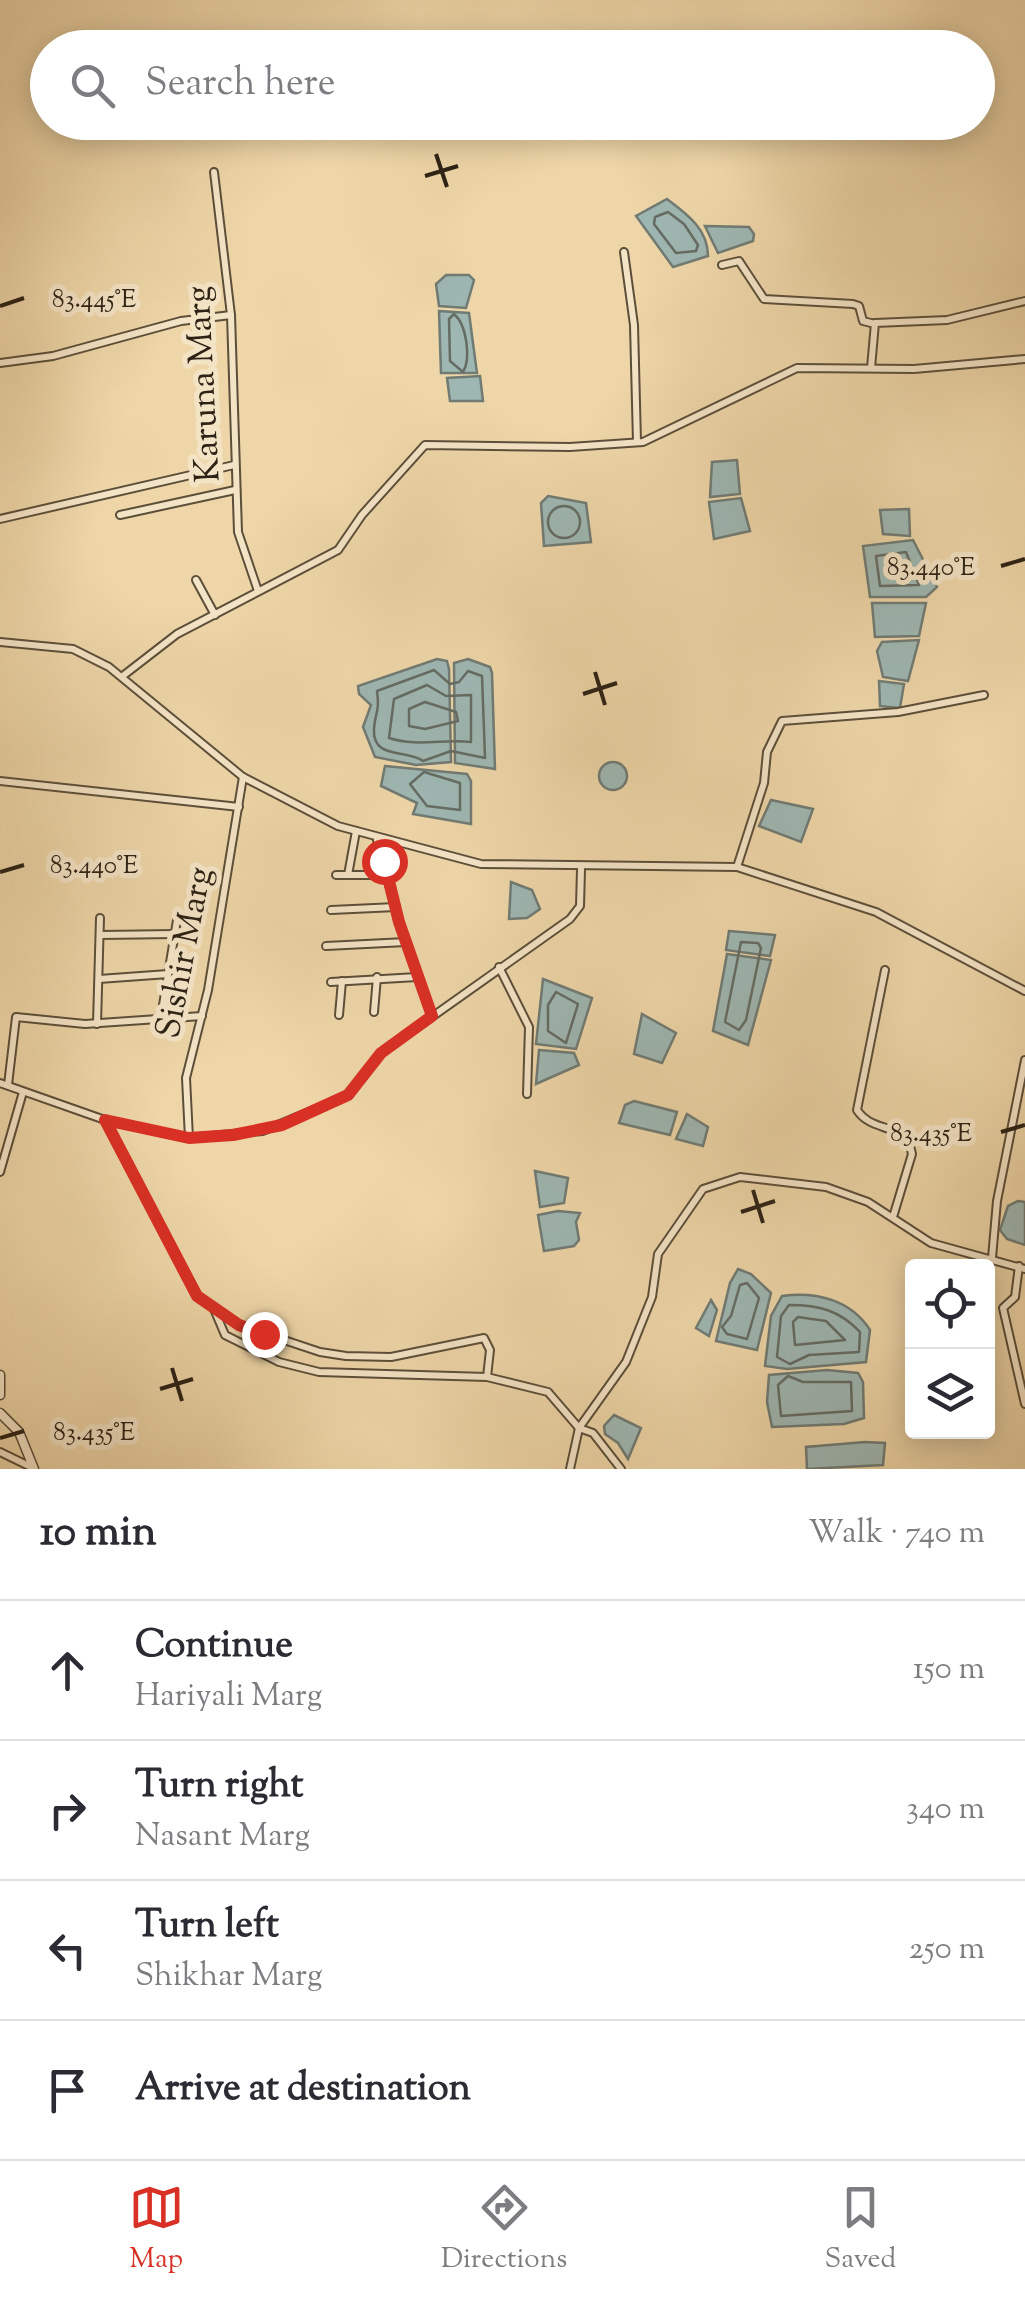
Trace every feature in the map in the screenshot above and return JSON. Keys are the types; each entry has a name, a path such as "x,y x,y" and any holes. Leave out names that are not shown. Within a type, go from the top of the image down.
{"street":[{"name":"Karuna Marg","path":"214,172 231,315 235,490 242,552 258,591"},
{"path":"624,252 634,325 638,442"},
{"path":"722,265 738,260 764,299 853,304 859,306 862,321 875,324 947,320 1025,301"},
{"path":"0,364 53,356 181,321 231,315"},
{"path":"871,368 875,324"},
{"path":"124,675 177,634 338,550 362,516 425,444 570,447 638,442 797,368 914,370 1025,359"},
{"path":"0,519 234,465"},
{"path":"120,515 235,490"},
{"path":"196,580 214,615"},
{"path":"0,642 72,649 124,675 243,777 356,832 481,864 582,869 737,867 876,912 1025,990"},
{"path":"737,867 764,783 767,752 782,721 898,712 984,695"},
{"name":"Sishir Marg","path":"189,1138 186,1078 202,1016 243,777"},
{"path":"0,782 238,807"},
{"path":"348,876 356,832"},
{"path":"377,839 416,977 432,1016"},
{"path":"202,1016 97,1024 16,1018 4,1084 105,1120 189,1138 263,1130 348,1095 381,1053 576,914 582,869"},
{"path":"336,875 388,874"},
{"path":"331,910 396,908"},
{"path":"161,1017 178,914"},
{"path":"97,1024 100,918"},
{"path":"100,934 175,934"},
{"path":"326,946 406,942"},
{"path":"499,967 529,1028 527,1094"},
{"path":"884,970 856,1110 863,1120 886,1127 910,1142 912,1154 893,1217"},
{"path":"99,979 168,974"},
{"path":"331,982 416,977"},
{"path":"374,1012 377,978"},
{"path":"339,1014 342,980"},
{"path":"992,1258 997,1201 1025,1060"},
{"path":"0,1172 23,1092"},
{"path":"105,1120 197,1296 214,1308 264,1334 346,1356 391,1356 484,1338 490,1350 488,1376"},
{"path":"570,1469 579,1428 626,1362 636,1327 652,1297 658,1254 703,1189 740,1177 776,1178 826,1187 868,1202 931,1243 1022,1267 1015,1297 1003,1308 1025,1404"},
{"path":"214,1308 225,1336 294,1367 341,1374 488,1376 548,1392 579,1428 593,1433 620,1469"},
{"path":"0,1375 0,1395"},
{"path":"0,1412 19,1432 34,1469"},
{"path":"0,1452 34,1469"}],"water":[{"path":"667,199 700,230 708,256 673,267 636,216"},
{"path":"705,226 749,227 753,241 718,253"},
{"path":"446,275 469,275 474,280 466,308 439,306 436,284"},
{"path":"439,311 469,313 477,373 441,373"},
{"path":"480,376 483,401 450,401 447,378"},
{"path":"737,460 740,494 710,497 712,462"},
{"path":"548,496 586,503 591,542 544,546 541,503"},
{"path":"741,498 750,531 714,539 709,502"},
{"path":"909,509 910,536 883,534 880,510"},
{"path":"913,540 937,587 926,597 870,597 863,546"},
{"path":"872,603 926,603 919,636 875,637"},
{"path":"919,640 908,681 883,677 877,651 882,642"},
{"path":"437,659 447,661 449,669 451,762 416,765 375,757 363,727 371,705 359,694 358,686"},
{"path":"468,659 490,667 492,673 495,769 455,763 454,663"},
{"path":"879,681 904,684 900,708 880,706"},
{"path":"613,762 623,766 627,776 623,786 613,790 603,786 599,776 603,766"},
{"path":"385,766 467,774 471,781 471,824 413,814 417,803 381,786"},
{"path":"771,800 813,809 801,842 759,826"},
{"path":"511,882 532,890 540,909 527,918 509,919"},
{"path":"729,931 775,935 770,956 726,950"},
{"path":"727,954 771,960 748,1045 713,1031"},
{"path":"543,979 592,998 576,1049 536,1044"},
{"path":"642,1014 676,1033 662,1063 634,1054"},
{"path":"539,1050 574,1053 579,1065 536,1084"},
{"path":"634,1101 677,1112 670,1135 619,1123 625,1105"},
{"path":"687,1114 708,1127 703,1146 676,1139"},
{"path":"535,1171 568,1178 564,1203 540,1207"},
{"path":"1025,1202 1025,1245 1007,1239 1000,1230 1008,1206"},
{"path":"558,1211 580,1213 576,1222 579,1240 574,1246 544,1251 538,1215"},
{"path":"738,1269 751,1274 771,1293 757,1350 716,1341 730,1283"},
{"path":"782,1296 820,1297 853,1311 870,1330 866,1362 787,1369 765,1366 771,1316"},
{"path":"711,1300 717,1310 709,1336 696,1328"},
{"path":"827,1370 858,1373 863,1382 864,1418 844,1424 772,1427 767,1402 769,1375"},
{"path":"614,1415 641,1428 628,1459 618,1443 605,1434 604,1426"},
{"path":"885,1443 883,1465 807,1469 806,1447"}],"route":[{"path":"264,1334 239,1325 197,1296 105,1120 189,1138 233,1135 282,1125 348,1095 359,1085 381,1053 432,1016 399,922 384,861"}]}
